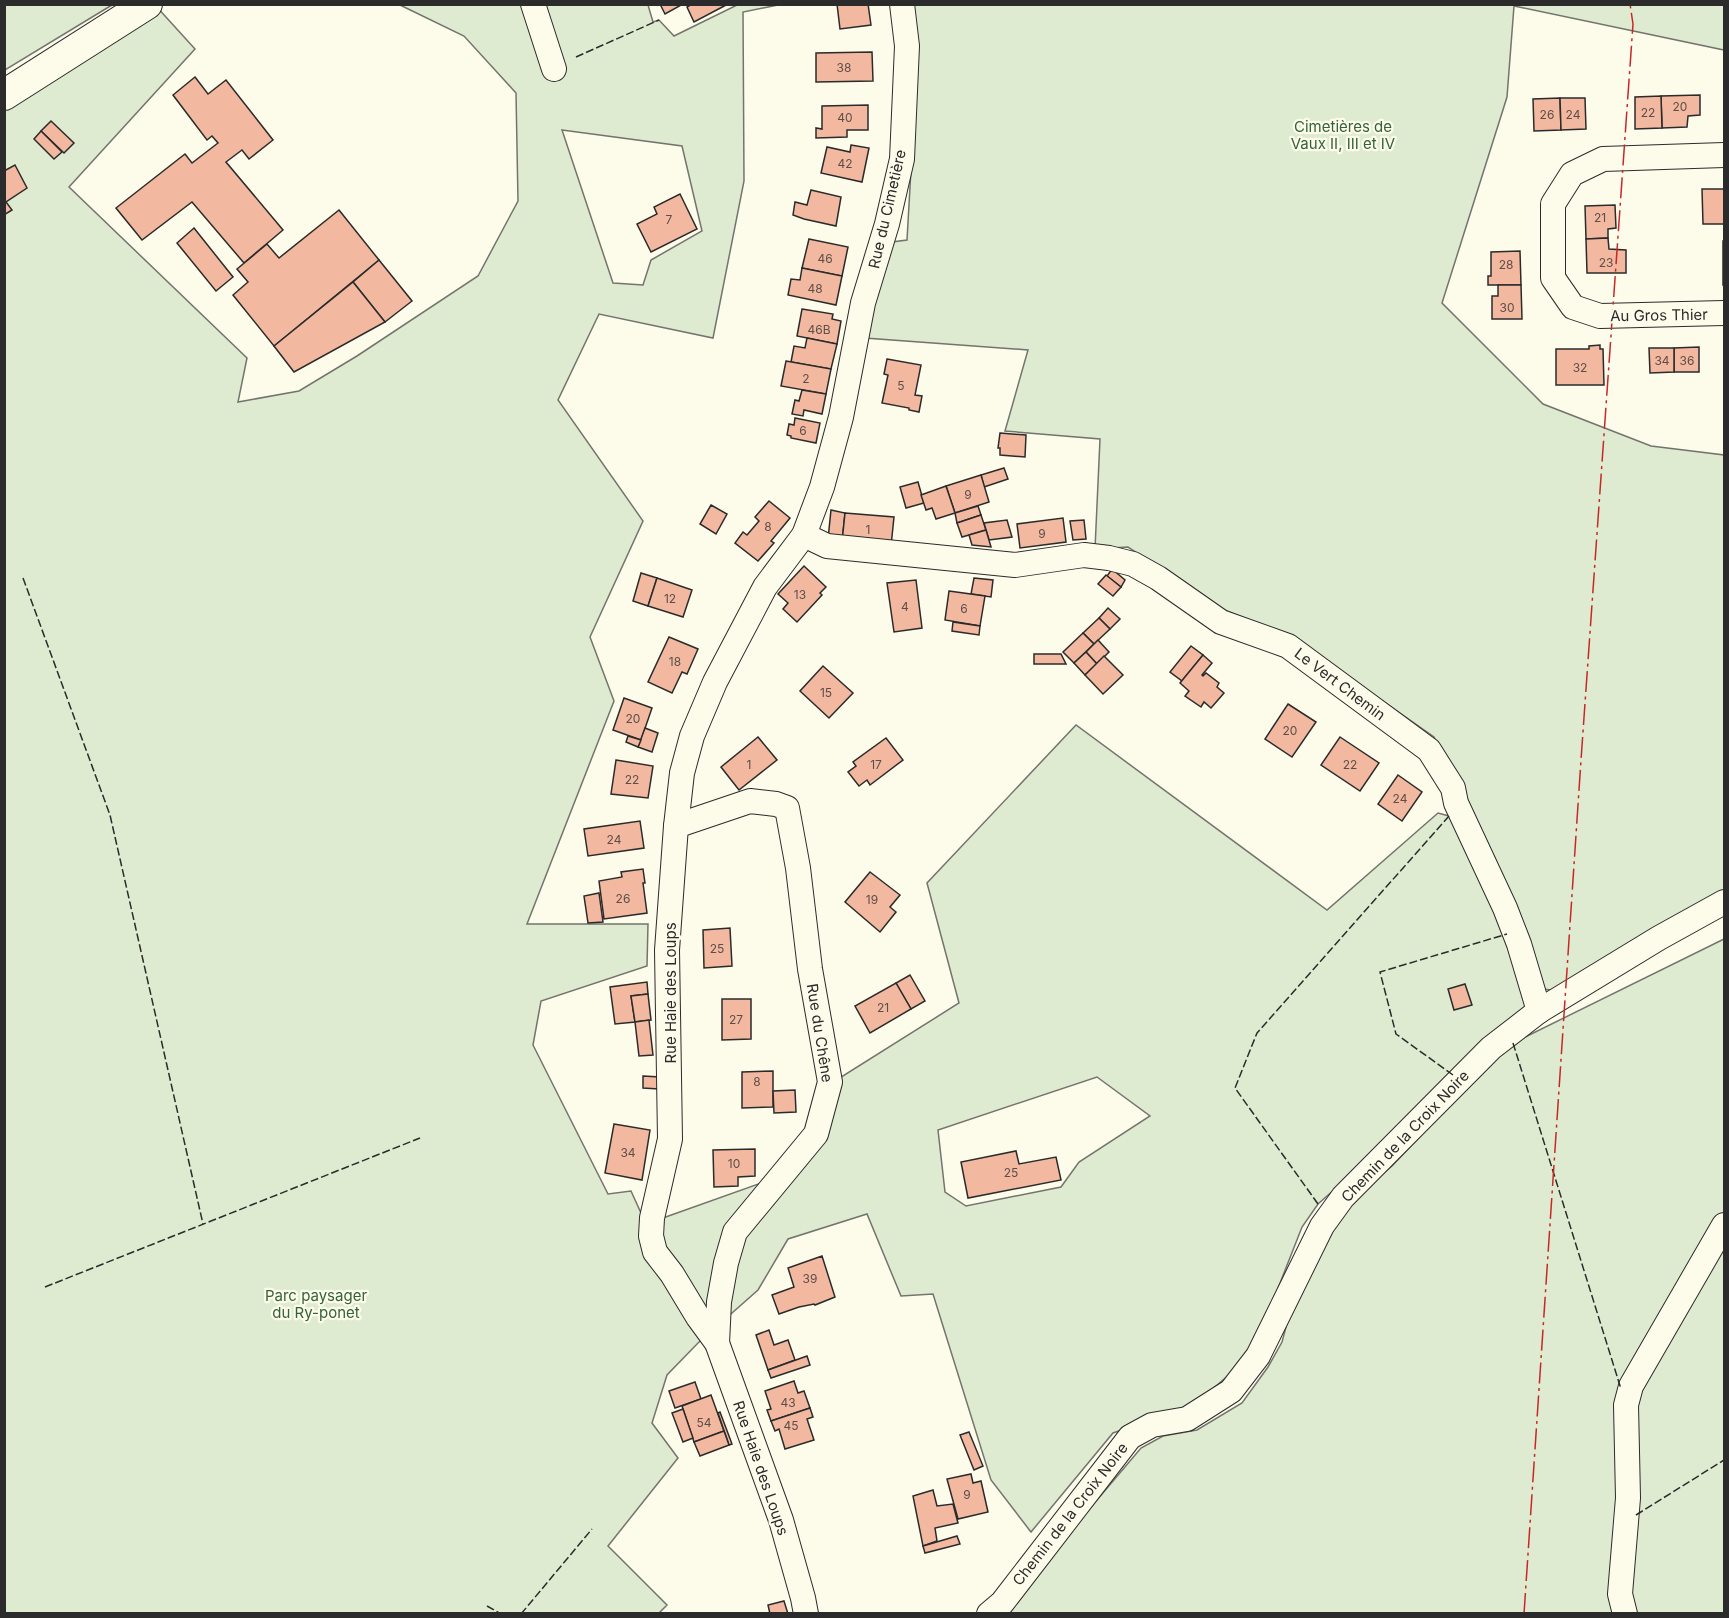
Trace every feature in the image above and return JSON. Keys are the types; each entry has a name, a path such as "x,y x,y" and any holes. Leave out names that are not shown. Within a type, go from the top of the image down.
{"main road":[{"path":"4,95 147,4"}],"street":[{"path":"533,4 554,69"},
{"name":"Rue du Cimetière","path":"849,375 863,303 887,224 902,159 907,46 902,4"},
{"name":"Au Gros Thier","path":"1725,155 1603,159 1572,174 1553,204 1553,278 1572,307 1600,316 1725,313"},
{"name":"Rue Haie des Loups","path":"806,1614 781,1520 717,1342 655,1252 651,1236 652,1218 670,1139 667,950 682,773 692,736 715,682 765,587 804,535 822,487 841,417 849,375"},
{"name":"Le Vert Chemin","path":"804,535 827,546 1015,565 1084,555 1109,558 1133,564 1158,578 1221,622 1288,646 1429,750 1453,788 1456,803 1505,908 1539,1011"},
{"name":"Rue du Chêne","path":"676,826 750,801 776,804 787,808 798,868 810,969 831,1082 816,1134 735,1232 726,1263 719,1302 717,1342"},
{"name":"Chemin de la Croix Noire","path":"989,1614 1002,1603 1130,1437 1152,1425 1186,1419 1231,1391 1258,1356 1322,1226 1343,1197 1491,1048 1539,1011 1659,938 1725,902"},
{"path":"1625,1614 1620,1594 1628,1498 1626,1405 1631,1386 1725,1225"}],"green space":[{"path":"5,4 112,4 112,5 5,70"},
{"name":"Parc paysager du Ry-ponet","path":"155,5 195,49 69,187 247,358 238,402 299,391 357,356 478,276 518,201 516,93 464,36 400,5 648,5 653,22 659,20 674,36 737,5 778,5 743,12 744,181 713,338 599,314 558,400 643,521 590,637 614,701 527,924 648,924 647,966 541,1001 533,1045 608,1194 631,1191 646,1224 767,1181 818,1133 838,1079 959,1003 927,883 1076,725 1327,910 1438,813 1449,816 1508,934 1526,1007 1386,1144 1318,1204 1302,1227 1264,1324 1252,1346 1231,1373 1193,1406 1113,1433 1031,1532 991,1480 933,1294 901,1296 867,1214 788,1239 758,1290 698,1343 667,1375 652,1423 678,1458 608,1546 667,1605 659,1613 5,1614 5,102","holes":["562,130 682,146 702,231 651,260 643,285 613,283","1097,1077 1150,1116 1079,1162 1061,1187 966,1206 945,1192 938,1130"]},
{"name":"Cimetières de Vaux II, III et IV","path":"913,5 1724,5 1724,50 1514,6 1507,97 1442,303 1543,404 1651,446 1724,455 1724,897 1558,991 1543,989 1505,886 1434,737 1293,638 1222,609 1128,547 1095,549 1100,439 1005,431 1028,350 865,338 884,243 907,240 918,46"},
{"path":"1724,939 1724,1613 1000,1614 1141,1448 1163,1436 1197,1430 1242,1403 1268,1367 1282,1342 1300,1275 1343,1207 1392,1166 1480,1073 1513,1043"}],"building":[{"path":"660,4 683,4 665,14"},
{"path":"692,4 728,4 694,22 687,7"},
{"path":"837,4 868,4 871,25 840,29"},
{"path":"872,52 873,81 816,82 816,53"},
{"path":"195,77 208,94 226,80 273,140 249,159 242,150 226,162 283,230 244,263 192,202 142,240 116,208 185,154 192,163 218,143 212,136 207,140 173,95"},
{"path":"1700,95 1700,115 1688,116 1687,127 1662,128 1661,96"},
{"path":"1661,96 1662,128 1635,129 1635,97"},
{"path":"1560,98 1561,130 1534,131 1533,99"},
{"path":"1560,98 1585,98 1586,129 1561,130"},
{"path":"868,105 868,130 847,130 847,137 816,138 816,128 822,129 822,106"},
{"path":"51,121 74,143 64,153 41,131"},
{"path":"41,131 62,152 54,159 34,139"},
{"path":"851,145 869,148 862,182 821,173 827,147 850,152"},
{"path":"15,165 27,188 6,202 12,210 4,215 4,171"},
{"path":"1702,189 1724,189 1724,224 1703,224"},
{"path":"811,190 841,197 836,226 793,215 795,202 807,205"},
{"path":"680,194 697,229 651,252 637,224 657,214 654,207"},
{"path":"1615,205 1616,228 1608,229 1608,238 1586,239 1585,206"},
{"path":"339,210 379,260 274,346 233,295 248,282 237,269 267,244 279,258"},
{"path":"194,228 233,277 216,291 177,243"},
{"path":"1608,238 1609,249 1626,250 1626,273 1587,273 1586,239"},
{"path":"809,239 848,247 842,276 802,268"},
{"path":"1724,241 1724,285 1723,285"},
{"path":"1520,251 1521,285 1488,285 1488,276 1491,276 1491,252"},
{"path":"379,260 412,301 385,322 353,282"},
{"path":"802,268 842,276 836,305 788,295 791,279 800,280"},
{"path":"353,282 385,322 294,372 274,346"},
{"path":"1498,285 1521,285 1522,319 1492,319 1492,296 1498,296"},
{"path":"802,309 833,314 832,319 841,321 837,344 797,336"},
{"path":"807,338 837,344 831,369 791,362 794,346 805,348"},
{"path":"1600,345 1600,349 1603,349 1604,385 1556,385 1556,349 1589,349 1589,346"},
{"path":"1699,347 1699,372 1674,372 1674,348"},
{"path":"1649,348 1674,348 1674,372 1650,373"},
{"path":"887,359 921,365 915,395 922,396 919,412 882,403 888,375 884,374"},
{"path":"786,361 831,369 826,394 781,386"},
{"path":"802,390 826,394 822,414 804,410 803,416 792,414 795,400 799,401"},
{"path":"795,418 820,423 816,443 791,438 787,435 789,424 794,425"},
{"path":"1000,433 1026,435 1025,457 1000,455 1000,448 998,448"},
{"path":"1004,468 1008,479 984,487 981,475"},
{"path":"981,475 989,502 955,513 946,486"},
{"path":"918,482 924,503 906,508 900,487"},
{"path":"946,486 955,513 936,519 932,508 926,510 921,495"},
{"path":"769,501 790,518 771,541 774,543 758,561 735,543 743,532 747,535 759,521 755,517"},
{"path":"711,505 727,514 716,534 700,524"},
{"path":"978,506 981,515 957,523 955,513"},
{"path":"831,510 845,513 842,542 828,539"},
{"path":"845,513 894,517 891,546 842,542"},
{"path":"981,515 986,530 962,537 957,523"},
{"path":"1063,518 1066,542 1020,548 1017,524"},
{"path":"1007,520 1012,537 989,540 984,523"},
{"path":"1084,520 1086,539 1073,540 1070,521"},
{"path":"986,530 991,547 972,545 969,535"},
{"path":"804,566 826,587 820,593 822,595 797,622 783,609 788,603 778,594"},
{"path":"1112,569 1125,580 1121,587 1107,576"},
{"path":"641,573 657,578 648,606 633,601"},
{"path":"1106,575 1121,587 1113,596 1098,584"},
{"path":"657,578 692,590 683,617 648,606"},
{"path":"974,578 993,580 991,597 971,594"},
{"path":"916,580 922,628 894,632 887,583"},
{"path":"949,591 985,596 980,626 945,620"},
{"path":"1108,608 1120,619 1110,629 1099,618"},
{"path":"1099,618 1110,629 1094,644 1083,633"},
{"path":"953,622 980,626 979,635 952,631"},
{"path":"1083,633 1094,644 1074,663 1063,652"},
{"path":"669,637 698,649 687,674 682,672 672,693 648,682"},
{"path":"1098,640 1109,652 1097,664 1086,652"},
{"path":"1191,646 1203,655 1182,681 1170,672"},
{"path":"1086,652 1097,664 1085,675 1074,663"},
{"path":"1034,654 1061,654 1066,664 1034,664"},
{"path":"1203,655 1212,663 1202,675 1206,673 1219,683 1217,687 1224,693 1211,708 1204,702 1201,707 1185,696 1189,691 1180,683"},
{"path":"1104,656 1123,675 1103,694 1085,675"},
{"path":"823,666 853,693 829,718 800,691"},
{"path":"624,698 652,708 641,740 613,730"},
{"path":"1288,704 1316,722 1292,757 1265,739"},
{"path":"645,728 658,733 652,752 638,747"},
{"path":"628,736 641,740 638,747 626,742"},
{"path":"758,737 777,760 739,790 721,767"},
{"path":"1340,737 1379,763 1360,791 1321,765"},
{"path":"886,738 903,760 870,785 867,780 859,786 848,772 856,766 853,762"},
{"path":"616,760 653,766 648,798 611,794"},
{"path":"1398,775 1422,792 1402,821 1378,804"},
{"path":"640,821 644,848 588,856 584,829"},
{"path":"643,869 647,913 604,919 599,881 622,877 621,872"},
{"path":"870,872 900,895 890,907 896,912 880,932 845,902"},
{"path":"599,893 603,922 588,923 584,896"},
{"path":"730,928 732,966 704,968 703,930"},
{"path":"910,975 925,1001 911,1009 896,983"},
{"path":"647,982 648,994 631,996 635,1022 615,1024 610,987"},
{"path":"896,983 911,1009 870,1033 855,1006"},
{"path":"1465,984 1472,1005 1454,1010 1448,989"},
{"path":"648,994 651,1020 635,1022 631,996"},
{"path":"722,999 751,999 751,1039 722,1040"},
{"path":"649,1020 653,1055 639,1056 635,1022"},
{"path":"773,1071 773,1107 742,1108 742,1072"},
{"path":"643,1076 660,1077 659,1089 643,1088"},
{"path":"795,1090 796,1112 774,1113 773,1091"},
{"path":"614,1124 650,1130 642,1180 605,1173"},
{"path":"755,1149 755,1176 738,1177 738,1186 714,1187 713,1150"},
{"path":"1016,1151 1019,1164 1056,1157 1061,1180 968,1198 961,1162"},
{"path":"822,1256 835,1297 815,1305 799,1307 779,1314 772,1295 794,1287 788,1268"},
{"path":"769,1330 774,1345 788,1340 795,1360 768,1370 756,1335"},
{"path":"807,1356 810,1365 771,1378 768,1370"},
{"path":"794,1381 798,1393 804,1391 810,1408 771,1421 767,1410 771,1409 765,1391"},
{"path":"695,1382 701,1399 675,1408 669,1391"},
{"path":"711,1395 724,1431 694,1442 682,1406"},
{"path":"810,1408 813,1417 807,1419 814,1440 785,1449 779,1429 775,1431 771,1421"},
{"path":"683,1409 693,1438 683,1442 672,1413"},
{"path":"720,1412 732,1444 729,1445 718,1413"},
{"path":"724,1431 729,1445 700,1456 694,1442"},
{"path":"969,1432 983,1466 974,1470 960,1435"},
{"path":"971,1474 973,1483 981,1481 988,1512 958,1519 947,1479"},
{"path":"933,1490 937,1506 953,1504 958,1523 935,1528 937,1541 923,1546 913,1496"},
{"path":"957,1536 960,1544 925,1553 923,1546"},
{"path":"784,1601 788,1614 770,1614 768,1605"}],"fence":[{"path":"576,57 659,20"},
{"path":"23,578 110,815 203,1224"},
{"path":"1318,1204 1235,1088 1257,1033 1449,816"},
{"path":"1453,1075 1396,1034 1380,972 1507,934"},
{"path":"1513,1043 1621,1389"},
{"path":"45,1287 420,1138"},
{"path":"1636,1515 1724,1460"},
{"path":"521,1614 592,1529"},
{"path":"487,1606 501,1614"}],"power":[{"path":"1524,1614 1633,24 1630,4"}]}
